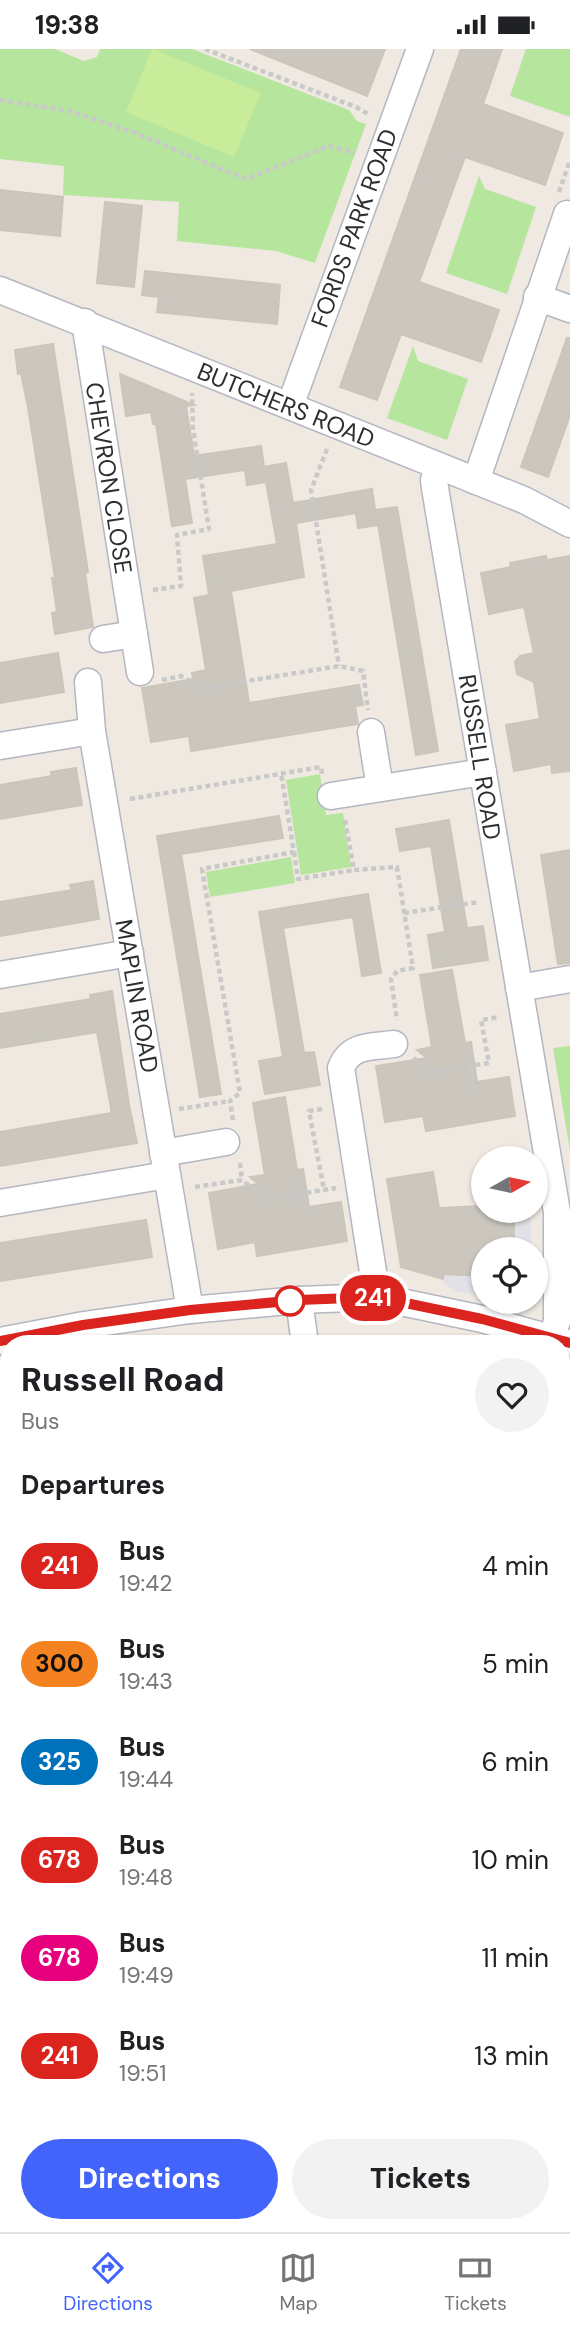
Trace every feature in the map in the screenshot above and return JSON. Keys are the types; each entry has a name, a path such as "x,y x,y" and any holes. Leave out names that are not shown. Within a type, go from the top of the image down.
{"street":[{"name":"FORDS PARK ROAD","path":"290,407 419,49"},
{"path":"476,481 567,215"},
{"name":"BUTCHERS ROAD","path":"0,290 476,481 570,524"},
{"path":"537,297 570,309"},
{"name":"CHEVRON CLOSE","path":"85,322 140,672"},
{"name":"RUSSELL ROAD","path":"438,466 434,480 556,1212 557,1321 560,1335"},
{"path":"103,639 134,634"},
{"name":"MAPLIN ROAD","path":"88,682 92,731 190,1310"},
{"path":"0,746 92,731"},
{"path":"371,732 380,788"},
{"path":"336,795 482,772"},
{"path":"0,975 130,953"},
{"path":"521,1000 570,979"},
{"path":"377,1297 374,1262 341,1068 345,1057 352,1051 401,1043"},
{"path":"0,1203 167,1173 233,1141"},
{"path":"86,1335 190,1310 299,1300 377,1297 482,1319 539,1335"},
{"path":"299,1300 304,1335"}],"path":[{"path":"205,49 356,107 391,128"},
{"path":"0,100 69,111 135,133 246,179 329,146 379,160"},
{"path":"128,593 181,586 177,535 209,529 193,429 188,366"},
{"path":"337,425 311,491 339,666"},
{"path":"241,682 339,666 363,671 371,732"},
{"path":"181,676 202,688 234,683"},
{"path":"104,803 321,767"},
{"path":"281,773 298,879 354,870 397,867 413,968 397,971 391,979 401,1043 430,1072 489,1063 481,1020 521,1000"},
{"path":"336,795 354,870"},
{"path":"157,1113 230,1101 240,1093 202,869 294,852"},
{"path":"404,913 504,898"},
{"path":"467,1052 474,1089"},
{"path":"230,1101 233,1141 242,1180"},
{"path":"324,1190 309,1111 347,1105"},
{"path":"167,1173 242,1180 266,1199 359,1185"},
{"path":"301,1179 307,1213"}],"shaded area":[{"path":"471,1206 471,1223 531,1223 531,1237 471,1237 471,1294 458,1292 443,1283 445,1207"}],"green space":[{"path":"0,49 55,49 84,61 97,57 100,49 192,49 349,110 357,121 366,124 315,263 276,251 177,241 179,202 63,195 64,166 0,159"},
{"path":"152,49 261,93 234,157 126,112"},
{"path":"526,49 570,49 570,117 510,96"},
{"path":"479,176 485,189 536,207 507,294 446,273"},
{"path":"413,346 418,361 468,379 447,440 387,418"},
{"path":"320,774 326,815 343,813 351,867 301,875 286,780"},
{"path":"291,857 295,883 210,897 206,872"},
{"path":"570,1046 570,1151 553,1048"}],"building":[{"path":"250,49 385,49 367,96"},
{"path":"461,49 502,49 483,104 563,133 545,185 465,157 419,282 499,310 481,362 401,334 377,400 340,387"},
{"path":"0,190 63,197 60,236 0,230"},
{"path":"105,202 142,206 134,287 97,283"},
{"path":"145,271 280,285 277,324 157,312 159,297 142,295"},
{"path":"567,338 570,338 570,415 548,477 521,467"},
{"path":"53,344 88,572 85,573 93,627 55,634 52,613 57,612 52,578 55,578 28,407 21,373 18,374 15,350"},
{"path":"120,374 194,405 186,406 194,456 261,446 264,467 286,463 293,503 372,489 375,510 397,507 438,751 416,755 376,512 378,525 358,528 356,513 296,523 304,577 231,591 249,703 359,685 363,705 355,706 358,724 191,751 189,736 151,742 142,688 193,679 192,673 206,670 194,598 209,595 203,556 277,544 266,482 247,485 245,470 185,479 192,523 172,526 156,424 153,424 151,412 126,416"},
{"path":"546,556 547,560 570,556 570,771 552,773 551,764 514,771 506,725 540,719 534,682 517,674 515,662 520,656 534,653 524,607 489,614 481,573 511,567 510,563"},
{"path":"58,653 64,692 0,703 0,663"},
{"path":"76,768 82,805 0,819 0,785 52,776 51,772"},
{"path":"279,816 283,838 181,854 221,1094 200,1097 157,836"},
{"path":"449,820 467,928 483,926 488,960 433,968 428,935 445,932 431,846 400,851 396,829"},
{"path":"570,850 570,963 558,964 541,855"},
{"path":"93,881 99,919 0,936 0,902 72,890 70,885"},
{"path":"368,894 381,973 362,976 353,917 283,928 304,1053 314,1052 320,1085 265,1094 259,1061 283,1057 259,912"},
{"path":"452,970 465,1043 471,1042 477,1082 509,1077 515,1116 426,1131 423,1116 385,1122 376,1066 427,1058 417,1050 432,1047 420,975"},
{"path":"112,991 137,1143 0,1166 0,1132 111,1113 111,1108 97,1032 0,1048 0,1014 91,999 90,995"},
{"path":"285,1097 297,1170 303,1169 309,1207 341,1202 347,1241 257,1256 255,1242 218,1249 209,1193 258,1184 250,1177 265,1175 253,1103"},
{"path":"433,1172 439,1208 471,1207 471,1223 514,1223 514,1237 471,1237 471,1275 443,1274 443,1279 401,1267 387,1179"},
{"path":"146,1220 152,1257 0,1281 0,1243"}],"bus line":[{"name":"241","path":"27,1335 190,1310 299,1300 377,1297 482,1319 541,1335"}]}
